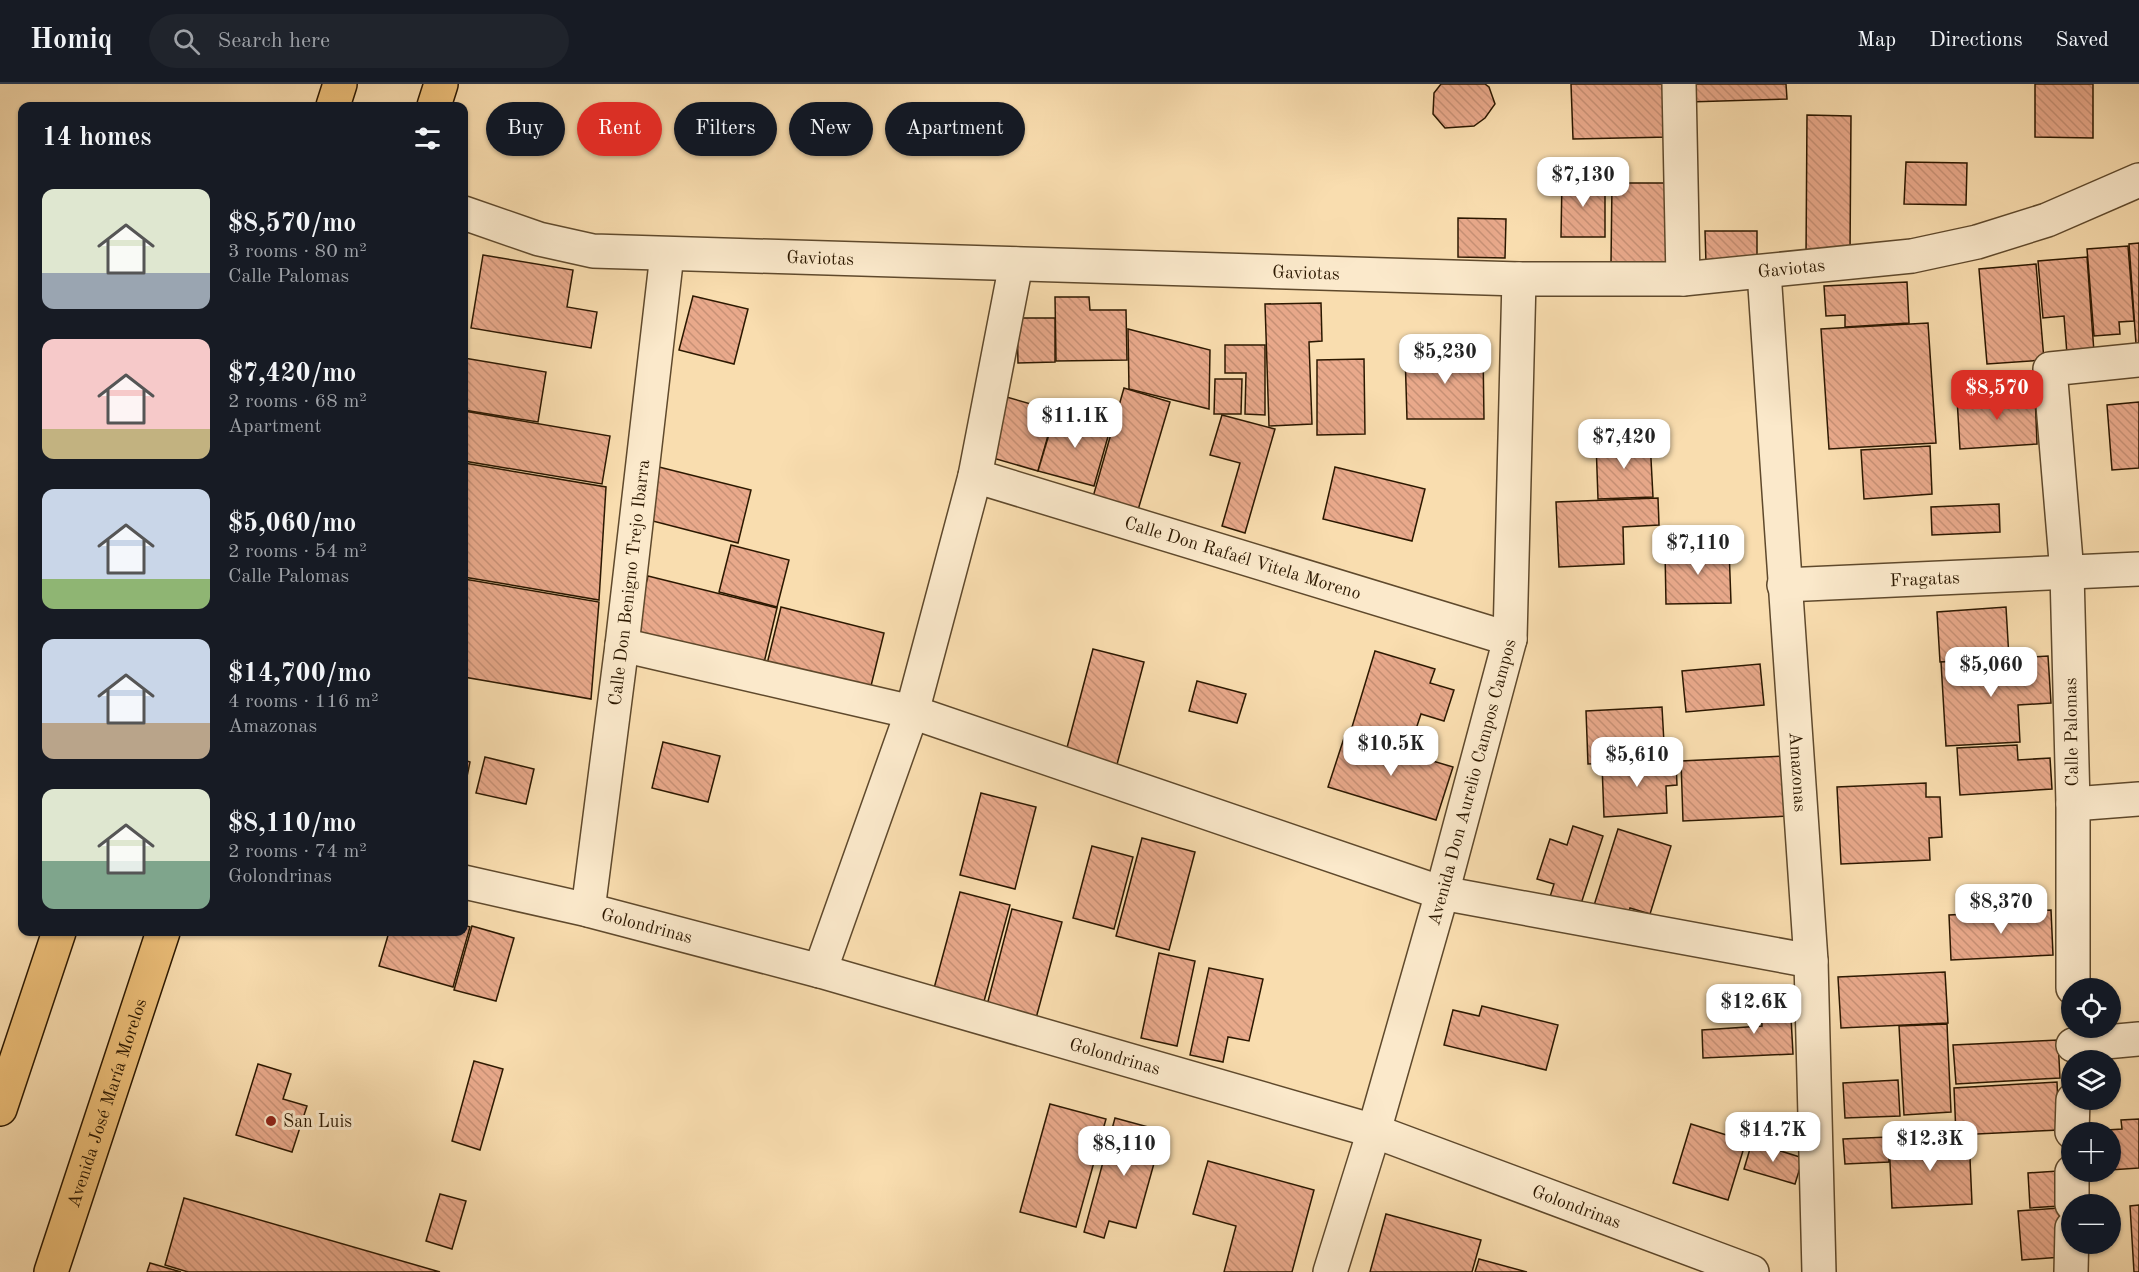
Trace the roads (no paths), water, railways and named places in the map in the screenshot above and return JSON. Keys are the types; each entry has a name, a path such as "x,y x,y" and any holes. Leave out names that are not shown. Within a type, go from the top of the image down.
{"highway":[{"path":"334,102 340,84"},
{"path":"435,102 441,84"},
{"path":"0,1108 58,936"},
{"name":"Avenida José María Morelos","path":"51,1272 162,936"}],"street":[{"path":"1679,84 1683,279"},
{"name":"Gaviotas","path":"468,214 539,239 593,250 667,254 1519,279 1683,279 1912,256 1977,242 2047,220 2139,180"},
{"name":"Calle Don Benigno Trejo Ibarra","path":"588,910 622,645 667,254"},
{"path":"820,971 912,712 975,476 1016,264"},
{"name":"Amazonas","path":"1764,272 1811,961 1819,1272"},
{"name":"Avenida Don Aurelio Campos Campos","path":"1330,1272 1374,1131 1442,893 1510,639 1519,279"},
{"name":"Calle Palomas","path":"2073,978 2073,804 2067,573 2050,369 2139,360"},
{"name":"Calle Don Rafaél Vitela Moreno","path":"975,476 1510,639"},
{"name":"Fragatas","path":"1784,585 2139,569"},
{"path":"622,645 912,712 1442,893 1811,961"},
{"path":"2073,804 2139,799"},
{"name":"Golondrinas","path":"468,883 588,910 820,971 1374,1131 1752,1272"},
{"path":"2073,1044 2139,1039"},
{"path":"2071,1254 2071,1272"}],"place":[{"name":"San Luis","path":"271,1121"}]}
